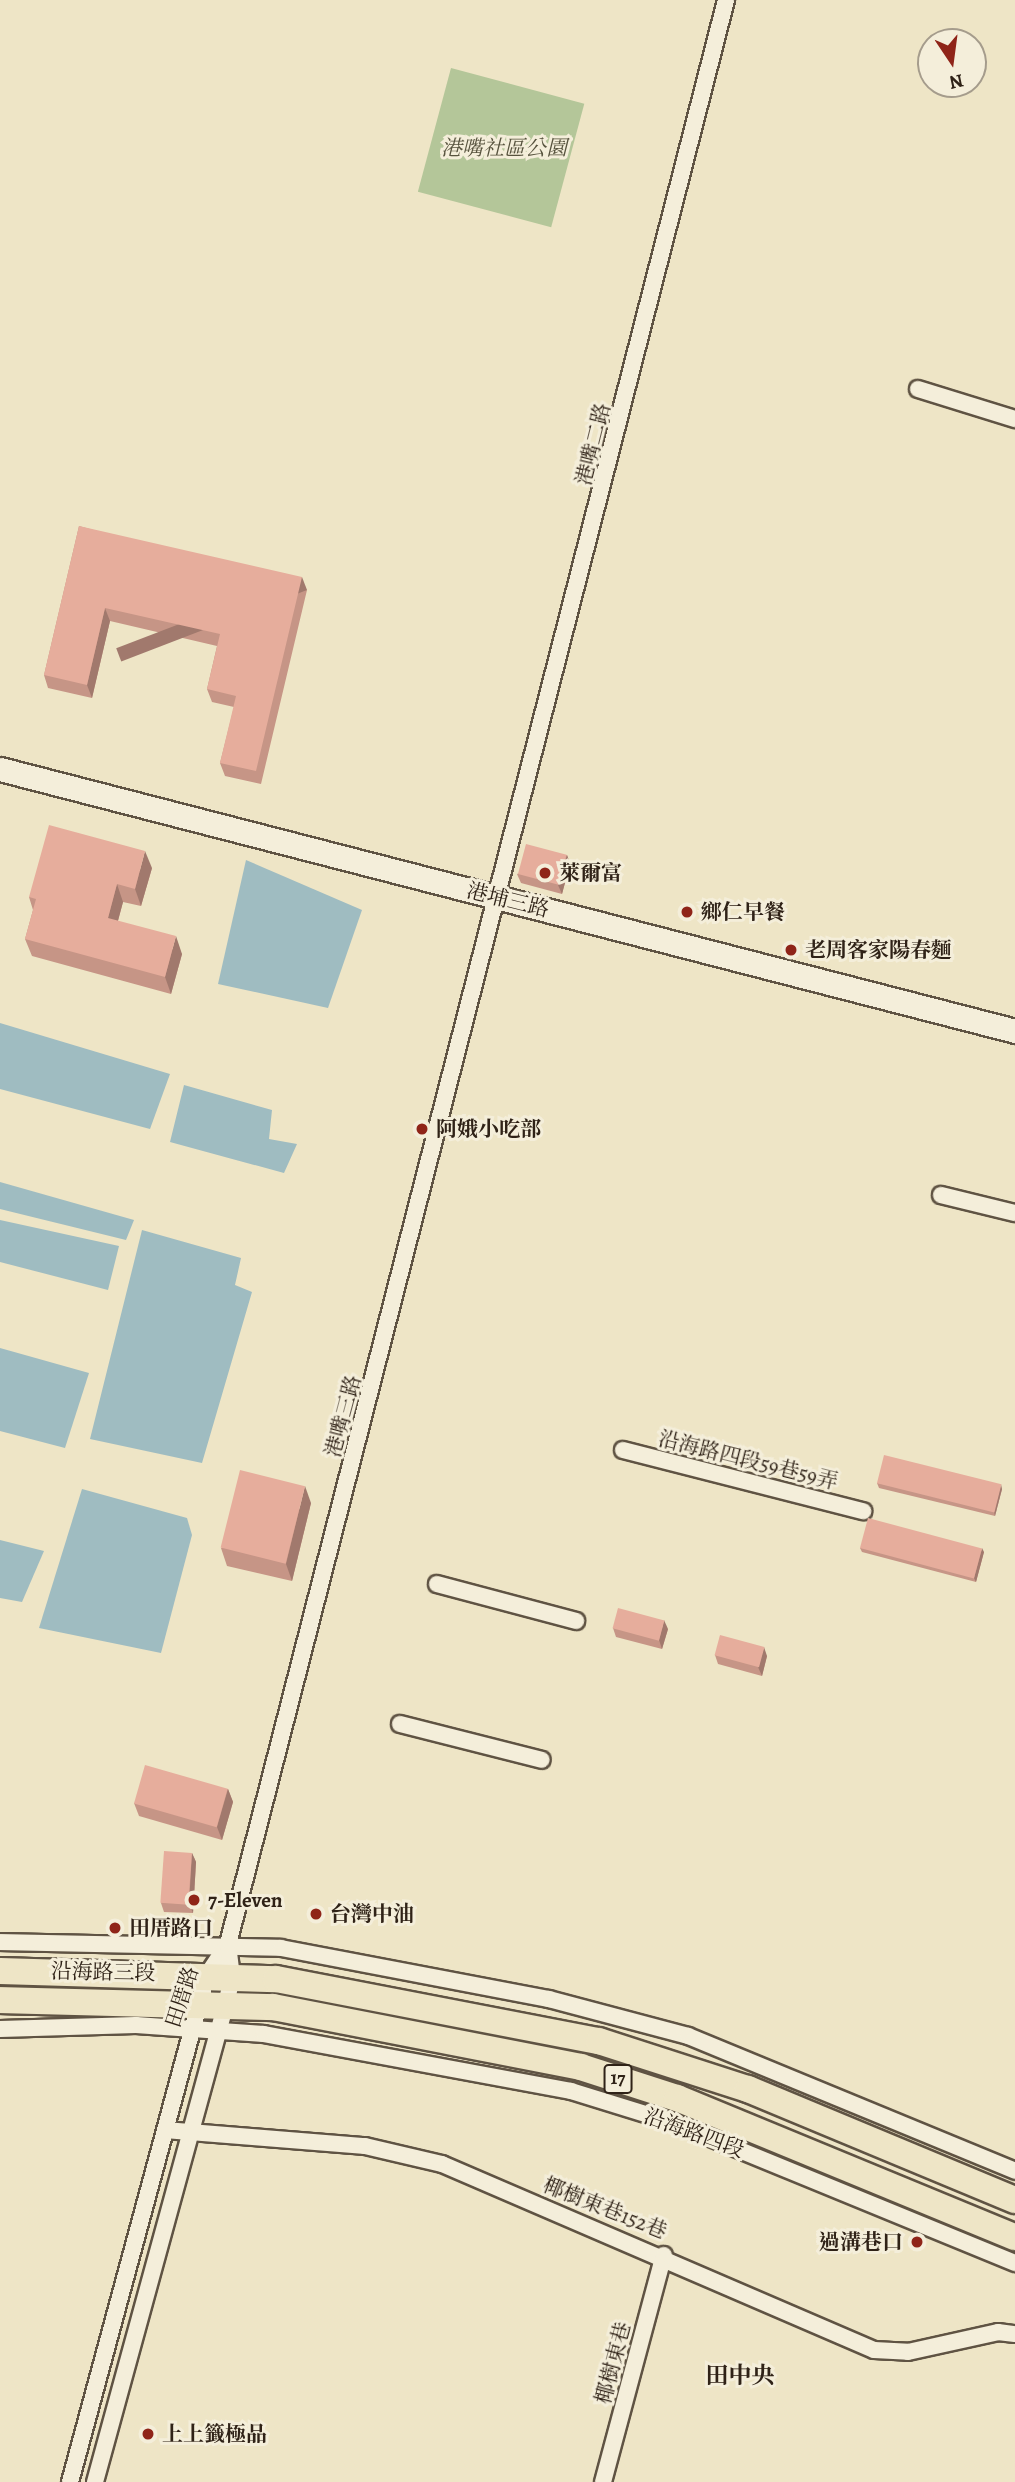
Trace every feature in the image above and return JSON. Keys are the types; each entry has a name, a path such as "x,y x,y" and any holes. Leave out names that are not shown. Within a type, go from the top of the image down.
{"main road":[{"name":"沿海路三段","path":"0,1971 219,1976"},
{"name":"17","path":"219,1976 276,1979 624,2048 748,2089 1015,2200"},
{"name":"沿海路三段","path":"0,2000 199,2001"},
{"name":"沿海路四段","path":"199,2001 273,2007 581,2067 677,2098 1015,2237"}],"street":[{"name":"港嘴二路","path":"499,898 726,0"},
{"path":"918,389 1015,419"},
{"name":"港埔三路","path":"0,769 1015,1031"},
{"name":"港嘴三路","path":"228,1944 499,898"},
{"path":"941,1195 1015,1213"},
{"name":"沿海路四段59巷59弄","path":"623,1450 863,1511"},
{"path":"438,1584 576,1621"},
{"path":"400,1724 542,1760"},
{"name":"沿海路三段","path":"0,1942 228,1944"},
{"path":"228,1944 281,1948 622,2016 688,2036 1015,2171"},
{"name":"田厝路","path":"70,2482 199,2001 219,1976 228,1944"},
{"name":"田厝路","path":"95,2482 226,2004 219,1976 228,1944"},
{"path":"0,2029 192,2029"},
{"name":"沿海路四段","path":"192,2029 218,2031 571,2091 671,2122 1015,2263"},
{"name":"椰樹東巷152巷","path":"165,2130 365,2146 442,2164 664,2255 874,2350 908,2352 998,2332 1015,2334"},
{"name":"椰樹東巷","path":"603,2482 664,2255"}],"green space":[{"name":"港嘴社區公園","path":"451,68 584,104 551,227 418,192"}],"water":[{"path":"246,860 362,910 328,1008 218,984"},
{"path":"0,1023 170,1074 150,1129 0,1089"},
{"path":"184,1085 272,1110 269,1139 297,1144 284,1173 170,1142"},
{"path":"0,1182 134,1220 126,1240 0,1209"},
{"path":"0,1220 119,1246 108,1290 0,1262"},
{"path":"142,1230 241,1258 235,1285 252,1292 202,1463 90,1439"},
{"path":"0,1348 89,1373 65,1448 0,1431"},
{"path":"82,1489 187,1518 192,1535 161,1653 39,1628"},
{"path":"0,1540 44,1551 22,1602 0,1598"}],"building":[{"path":"79,526 302,577 256,771 220,763 236,696 207,689 220,634 105,608 87,685 44,675"},
{"path":"49,825 145,851 135,889 117,884 108,918 176,936 165,977 25,939 36,899 29,897"},
{"name":"萊爾富","path":"526,844 567,855 559,885 518,874"},
{"path":"884,1455 1001,1484 994,1512 877,1483"},
{"path":"240,1470 305,1486 286,1564 221,1548"},
{"path":"868,1518 982,1549 974,1578 860,1548"},
{"path":"618,1608 664,1620 659,1641 613,1628"},
{"path":"720,1635 764,1647 759,1667 715,1655"},
{"path":"145,1765 228,1789 217,1827 134,1803"},
{"path":"164,1851 192,1853 188,1905 160,1903"}],"place":[{"name":"萊爾富","path":"545,873"},
{"name":"鄉仁早餐","path":"687,912"},
{"name":"老周客家陽春麵","path":"791,950"},
{"name":"阿娥小吃部","path":"422,1129"},
{"name":"7-Eleven","path":"194,1900"},
{"name":"台灣中油","path":"316,1914"},
{"name":"田厝路口","path":"115,1928"},
{"name":"過溝巷口","path":"917,2242"},
{"name":"上上籤極品","path":"148,2434"}],"district":[{"name":"田中央","path":"740,2376"}]}
